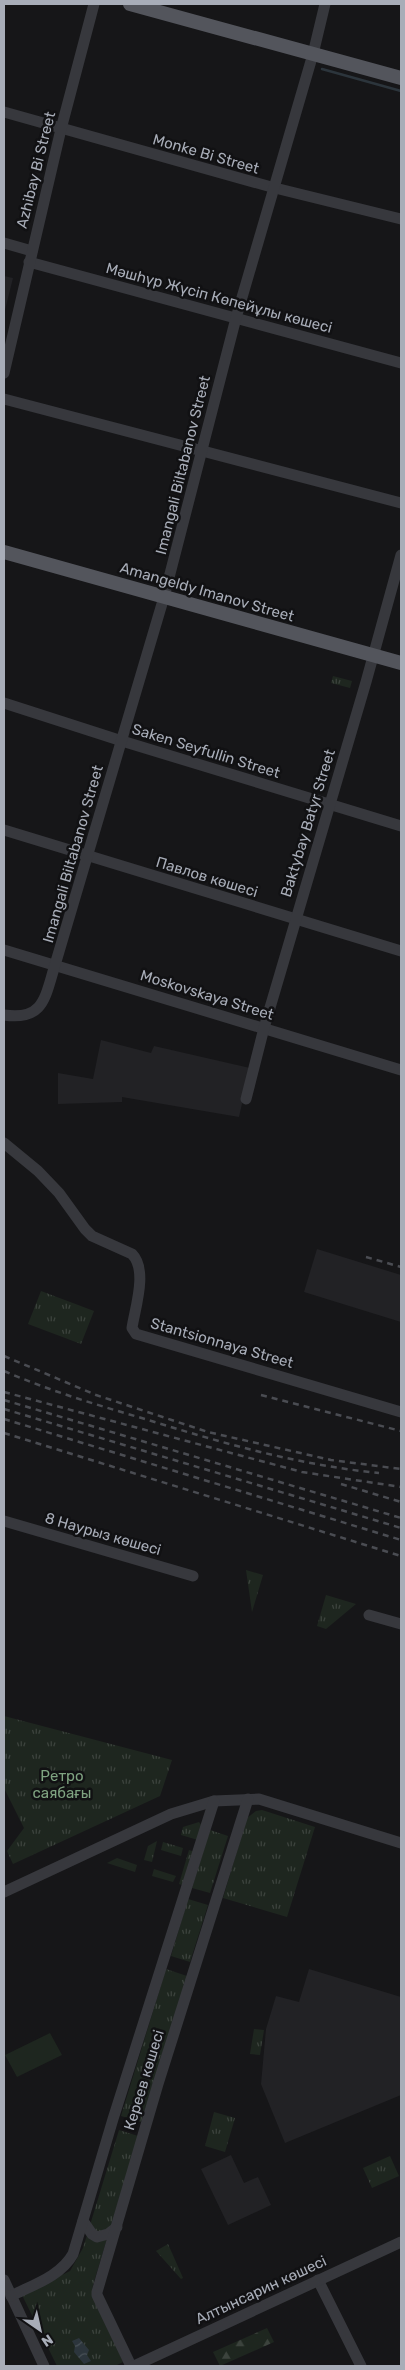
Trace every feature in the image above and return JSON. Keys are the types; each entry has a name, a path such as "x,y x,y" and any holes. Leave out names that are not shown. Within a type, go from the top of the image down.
{"main road":[{"path":"130,4 401,78"},
{"name":"Amangeldy Imanov Street","path":"4,552 401,664"}],"street":[{"name":"Azhibay Bi Street","path":"4,373 30,256 94,4"},
{"name":"Imangali Biltabanov Street","path":"4,1015 19,1017 31,1014 40,1007 56,965 164,597 236,318 313,54 325,4"},
{"name":"Monke Bi Street","path":"4,112 275,188 401,219"},
{"name":"Мәшһүр Жүсіп Көпейұлы көшесі","path":"4,243 30,256 236,318 401,363"},
{"path":"4,399 401,503"},
{"name":"Baktybay Batyr Street","path":"246,1099 295,919 374,656 401,555"},
{"name":"Saken Seyfullin Street","path":"4,703 401,826"},
{"name":"Павлов көшесі","path":"4,830 401,951"},
{"name":"Moskovskaya Street","path":"4,950 401,1070"},
{"name":"Stantsionnaya Street","path":"4,1143 38,1171 59,1193 84,1229 92,1236 132,1254 136,1258 140,1272 132,1328 136,1334 401,1412"},
{"name":"8 Наурыз көшесі","path":"4,1521 194,1576"},
{"path":"370,1615 401,1624"},
{"path":"4,1892 171,1814 214,1801 248,1799 268,1802 401,1843"},
{"name":"Кереев көшесі","path":"133,2366 97,2295 158,2084 248,1799"},
{"name":"Кереев көшесі","path":"12,2296 52,2276 68,2263 73,2254 112,2119 214,1801"},
{"path":"83,2221 92,2234 97,2237 108,2234 116,2227"},
{"name":"Алтынсарин көшесі","path":"133,2366 401,2242"},
{"path":"4,2280 44,2366"},
{"path":"318,2280 361,2366"}],"shaded area":[{"path":"4,276 13,278 4,314"},
{"path":"101,1040 151,1053 154,1046 250,1068 239,1117 122,1097 122,1102 58,1104 58,1073 93,1079"},
{"path":"317,1249 401,1275 401,1322 304,1292"},
{"path":"309,1969 401,1997 401,2095 285,2143 261,2084 266,2029 276,1996 299,2002"},
{"path":"231,2155 244,2183 258,2177 271,2205 228,2225 201,2169"}],"green space":[{"path":"333,676 352,681 350,688 331,683"},
{"path":"41,1291 94,1311 81,1344 28,1324"},
{"path":"246,1570 263,1575 252,1612"},
{"path":"326,1595 356,1604 326,1629 317,1626"},
{"name":"Ретро саябағы","path":"4,1716 172,1760 160,1796 13,1864 7,1851 24,1828 4,1788"},
{"path":"262,1810 315,1827 287,1917 223,1898 247,1818 256,1811"},
{"path":"199,1822 202,1826 198,1840 181,1835 183,1827"},
{"path":"210,1830 228,1836 210,1893 192,1888"},
{"path":"157,1841 152,1862 144,1860 148,1846"},
{"path":"163,1842 183,1848 181,1856 161,1850"},
{"path":"189,1850 195,1852 185,1886 179,1884"},
{"path":"117,1858 137,1865 135,1872 107,1863"},
{"path":"154,1869 176,1876 173,1882 152,1876"},
{"path":"188,1899 208,1905 190,1962 171,1956"},
{"path":"166,1969 187,1976 141,2122 121,2116"},
{"path":"254,2029 264,2030 260,2055 250,2054"},
{"path":"50,2033 62,2055 17,2077 5,2055"},
{"path":"214,2112 235,2118 225,2152 205,2146"},
{"path":"119,2130 138,2136 92,2292 123,2362 115,2366 57,2366 22,2295 70,2271 83,2248"},
{"path":"390,2156 399,2176 372,2188 363,2168"},
{"path":"168,2244 183,2278 181,2279 156,2251"},
{"path":"267,2328 274,2342 220,2366 213,2352"}],"water":[{"path":"79,2338 89,2350 87,2355 91,2361 84,2364 74,2352 75,2346 72,2341"}],"waterway":[{"path":"322,69 401,91"}],"railway":[{"path":"366,1257 401,1267"},
{"path":"4,1356 96,1395 208,1432 331,1460 401,1469"},
{"path":"4,1371 74,1397 232,1445 319,1465 379,1473"},
{"path":"4,1392 302,1472 401,1487"},
{"path":"261,1395 401,1431"},
{"path":"4,1400 401,1518"},
{"path":"4,1409 401,1528"},
{"path":"4,1419 401,1540"},
{"path":"4,1433 401,1556"},
{"path":"341,1484 401,1502"}]}
